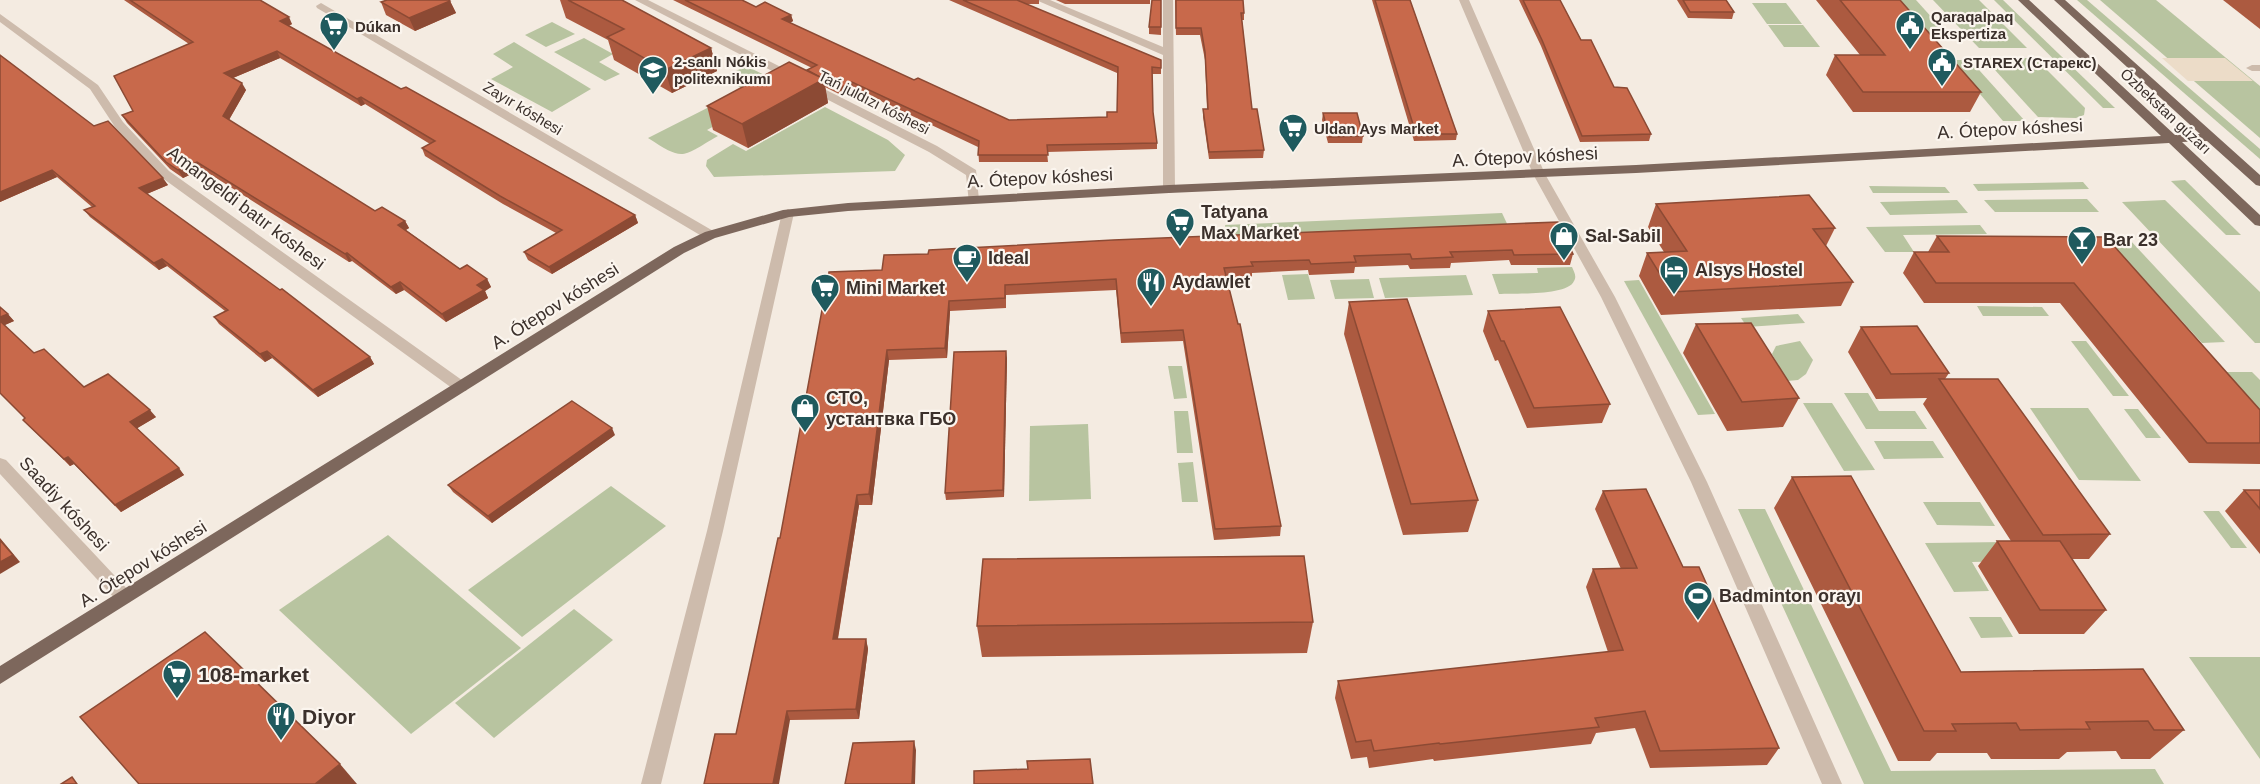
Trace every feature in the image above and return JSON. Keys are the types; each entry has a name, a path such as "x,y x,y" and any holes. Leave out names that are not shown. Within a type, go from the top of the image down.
{"main road":[{"name":"Ózbekstan gúzarı","path":"2023,0 2260,222"},
{"name":"Ózbekstan gúzarı","path":"2059,0 2260,182"},
{"name":"A. Ótepov kóshesi","path":"0,676 679,250 710,235 788,213 848,207 1169,189 1539,174 2210,137"}],"street":[{"name":"Tań juldızı kóshesi","path":"640,0 933,149 972,173 973,200"},
{"path":"1041,0 1168,53"},
{"path":"1168,0 1169,189"},
{"path":"1464,0 1539,174 1608,297 1699,482 1832,784"},
{"name":"Zayır kóshesi","path":"321,6 710,235"},
{"name":"Amangeldi batır kóshesi","path":"0,17 94,87 118,124 165,174 461,387"},
{"path":"651,784 715,531 788,213"},
{"name":"Saadiy kóshesi","path":"0,464 124,597"}],"green space":[{"path":"1897,0 1916,0 1953,41 1934,41"},
{"path":"1933,0 1979,0 2027,48 1979,48"},
{"path":"1994,0 2003,0 2115,108 2103,108"},
{"path":"2077,0 2087,0 2260,149 2260,159"},
{"path":"2100,0 2156,0 2260,86 2260,138"},
{"path":"1752,3 1786,3 1802,24 1767,24"},
{"path":"552,22 575,34 546,47 525,35"},
{"path":"1768,25 1803,25 1820,47 1784,47"},
{"path":"584,38 613,54 599,62 620,74 605,81 554,52"},
{"path":"514,42 591,89 552,112 491,79 513,67 493,54"},
{"path":"1984,58 2035,58 2085,108 2084,115 2076,118 2038,117"},
{"path":"1951,60 1970,60 2025,121 2003,121"},
{"path":"746,66 781,83 757,96 722,78"},
{"path":"721,101 739,112 707,130 718,136 697,149 683,154 677,153 669,151 648,138"},
{"path":"825,107 888,140 905,155 895,171 714,177 706,166 707,160 733,144 746,151"},
{"path":"2185,180 2241,235 2226,235 2171,181"},
{"path":"2083,182 2089,189 1978,191 1973,184"},
{"path":"1869,186 1945,187 1950,193 1873,193"},
{"path":"2087,199 2099,212 1995,212 1984,200"},
{"path":"1957,200 1968,213 1890,215 1880,202"},
{"path":"2165,200 2260,292 2260,343 2255,343 2122,202"},
{"path":"1502,213 1510,230 1229,243 1225,225"},
{"path":"1980,225 1987,234 1903,235 1914,252 1885,252 1866,227"},
{"path":"2129,239 2225,342 2202,343 2109,241"},
{"path":"1572,267 1575,277 1570,286 1540,293 1499,294 1492,274 1538,273 1537,268"},
{"path":"1308,274 1315,299 1288,300 1282,275"},
{"path":"1466,275 1473,295 1385,298 1379,278"},
{"path":"1369,279 1374,298 1335,299 1330,280"},
{"path":"1639,280 1715,414 1698,415 1624,281"},
{"path":"1977,306 2042,307 2049,316 1983,316"},
{"path":"1798,314 1805,323 1747,327 1741,318"},
{"path":"1800,341 1813,360 1806,374 1798,380 1787,381 1772,354 1776,346"},
{"path":"2071,341 2086,341 2129,396 2113,396"},
{"path":"1168,366 1182,366 1187,398 1174,399"},
{"path":"2220,372 2252,372 2260,380 2260,417"},
{"path":"1844,393 1868,393 1879,411 1915,411 1927,429 1866,429"},
{"path":"1803,403 1832,403 1875,470 1844,471"},
{"path":"2030,408 2088,408 2141,481 2079,480"},
{"path":"2124,409 2138,409 2161,438 2146,438"},
{"path":"1174,411 1188,411 1193,453 1177,453"},
{"path":"1088,424 1091,499 1029,501 1030,426"},
{"path":"1874,441 1933,441 1944,458 1884,459"},
{"path":"1193,462 1198,502 1182,502 1178,463"},
{"path":"611,486 666,526 522,637 468,590"},
{"path":"1923,502 1980,502 1995,526 1937,525"},
{"path":"1738,509 1765,509 1891,771 2155,769 2164,784 1864,784"},
{"path":"2203,511 2219,511 2247,548 2231,548"},
{"path":"388,535 521,648 411,734 279,610"},
{"path":"2006,542 2019,561 1972,562 1989,591 1954,592 1925,543"},
{"path":"574,609 613,640 494,738 455,703"},
{"path":"1969,617 2001,617 2013,637 1981,638"},
{"path":"2189,657 2260,657 2260,759"}],"shaded area":[{"path":"2162,58 2225,58 2253,81 2188,81"}],"building":[{"path":"130,0 260,0 289,17 280,21 401,89 406,87 635,215 549,267 524,252 562,230 500,196 422,148 435,141 361,97 357,99 277,51 224,73 242,83 223,116 375,211 382,207 405,221 398,225 460,269 467,265 487,279 477,285 484,290 442,314 400,282 391,287 347,253 345,254 197,162 178,170 166,162 122,115 133,111 114,76 193,42"},
{"path":"387,0 450,1 409,18 381,2"},
{"path":"568,0 622,0 711,48 665,70 607,37 624,29"},
{"path":"685,0 742,0 756,7 765,2 791,15 782,19 914,80 918,78 1009,120 1107,117 1107,112 1117,112 1118,67 963,0 1017,0 1161,60 1161,68 1152,67 1153,112 1157,143 1047,145 1048,155 978,155 979,141 852,82 840,88 807,70 817,65"},
{"path":"1152,0 1161,0 1161,27 1149,27"},
{"path":"1176,0 1243,0 1244,13 1241,13 1252,109 1257,109 1264,150 1209,152 1203,109 1208,109 1205,52 1201,28 1176,28"},
{"path":"1375,0 1410,0 1457,134 1416,134"},
{"path":"1523,0 1560,0 1581,40 1591,40 1614,87 1627,88 1651,134 1582,136"},
{"path":"1683,0 1726,0 1734,12 1690,12"},
{"path":"1840,0 1900,0 1981,92 1863,92 1835,55 1885,55"},
{"path":"0,55 94,126 108,121 163,178 139,188 280,290 282,289 370,357 313,390 267,351 260,354 214,317 228,310 162,259 154,263 84,210 95,206 52,170 0,192"},
{"path":"789,62 824,79 742,124 707,106"},
{"path":"1323,113 1357,113 1363,136 1329,137"},
{"path":"1809,195 1835,228 1813,229 1853,282 1671,292 1647,253 1687,251 1656,204"},
{"path":"1558,222 1573,254 1514,255 1512,250 1450,252 1453,257 1412,259 1410,254 1354,256 1356,262 1311,264 1309,260 1251,262 1253,266 1224,268 1238,324 1240,324 1281,526 1215,529 1183,330 1121,333 1116,279 1005,285 1005,298 949,301 945,348 887,350 869,494 857,495 833,639 866,639 856,709 787,711 773,784 704,784 715,734 736,734 778,538 780,538 829,272 882,270 884,255 928,254 929,250 1113,240"},
{"path":"1937,236 2106,237 2260,410 2260,443 2207,443 2074,283 1936,283 1914,252 1949,252"},
{"path":"1407,299 1478,500 1411,504 1349,302"},
{"path":"0,307 8,314 0,317"},
{"path":"1560,307 1610,404 1534,408 1488,311"},
{"path":"0,321 34,353 44,349 84,387 108,374 150,410 130,422 179,468 115,505 68,457 64,459 23,420 25,418 0,393"},
{"path":"1751,323 1799,398 1742,402 1696,324"},
{"path":"1917,326 1949,373 1891,374 1861,327"},
{"path":"1006,351 1003,490 945,493 954,352"},
{"path":"1939,379 1998,379 2110,534 2043,535"},
{"path":"572,401 612,428 488,516 448,485"},
{"path":"1851,476 1961,672 2143,669 2184,730 2154,730 2148,721 2086,722 2090,729 2020,730 2016,723 1952,724 1956,731 1924,731 1792,477"},
{"path":"1646,489 1683,567 1699,567 1779,748 1660,751 1645,711 1595,718 1599,727 1374,751 1371,740 1356,742 1338,681 1623,650 1593,569 1637,568 1603,491"},
{"path":"2244,490 2260,490 2260,509"},
{"path":"0,540 13,555 0,562"},
{"path":"1997,541 2060,541 2106,610 2040,610"},
{"path":"1304,556 1313,622 977,626 983,559"},
{"path":"205,632 340,764 315,784 139,784 80,717"},
{"path":"914,741 912,784 845,784 853,743"},
{"path":"1090,759 1093,784 974,784 974,771 1028,769 1027,761"},
{"path":"72,777 77,784 61,784"}],"place":[{"name":"Qaraqalpaq Ekspertiza","path":"1910,50"},
{"name":"Dúkan","path":"334,52"},
{"name":"STAREX (Старекс)","path":"1942,88"},
{"name":"2-sanlı Nókis politexnikumı","path":"653,96"},
{"name":"Uldan Ays Market","path":"1293,154"},
{"name":"Tatyana Max Market","path":"1180,248"},
{"name":"Sal-Sabil","path":"1564,262"},
{"name":"Bar 23","path":"2082,266"},
{"name":"Ideal","path":"967,284"},
{"name":"Alsys Hostel","path":"1674,296"},
{"name":"Aydawlet","path":"1151,308"},
{"name":"Mini Market","path":"825,314"},
{"name":"СТО, устантвка ГБО","path":"805,434"},
{"name":"Badminton orayı","path":"1698,622"},
{"name":"108-market","path":"177,700"},
{"name":"Diyor","path":"281,742"}]}
